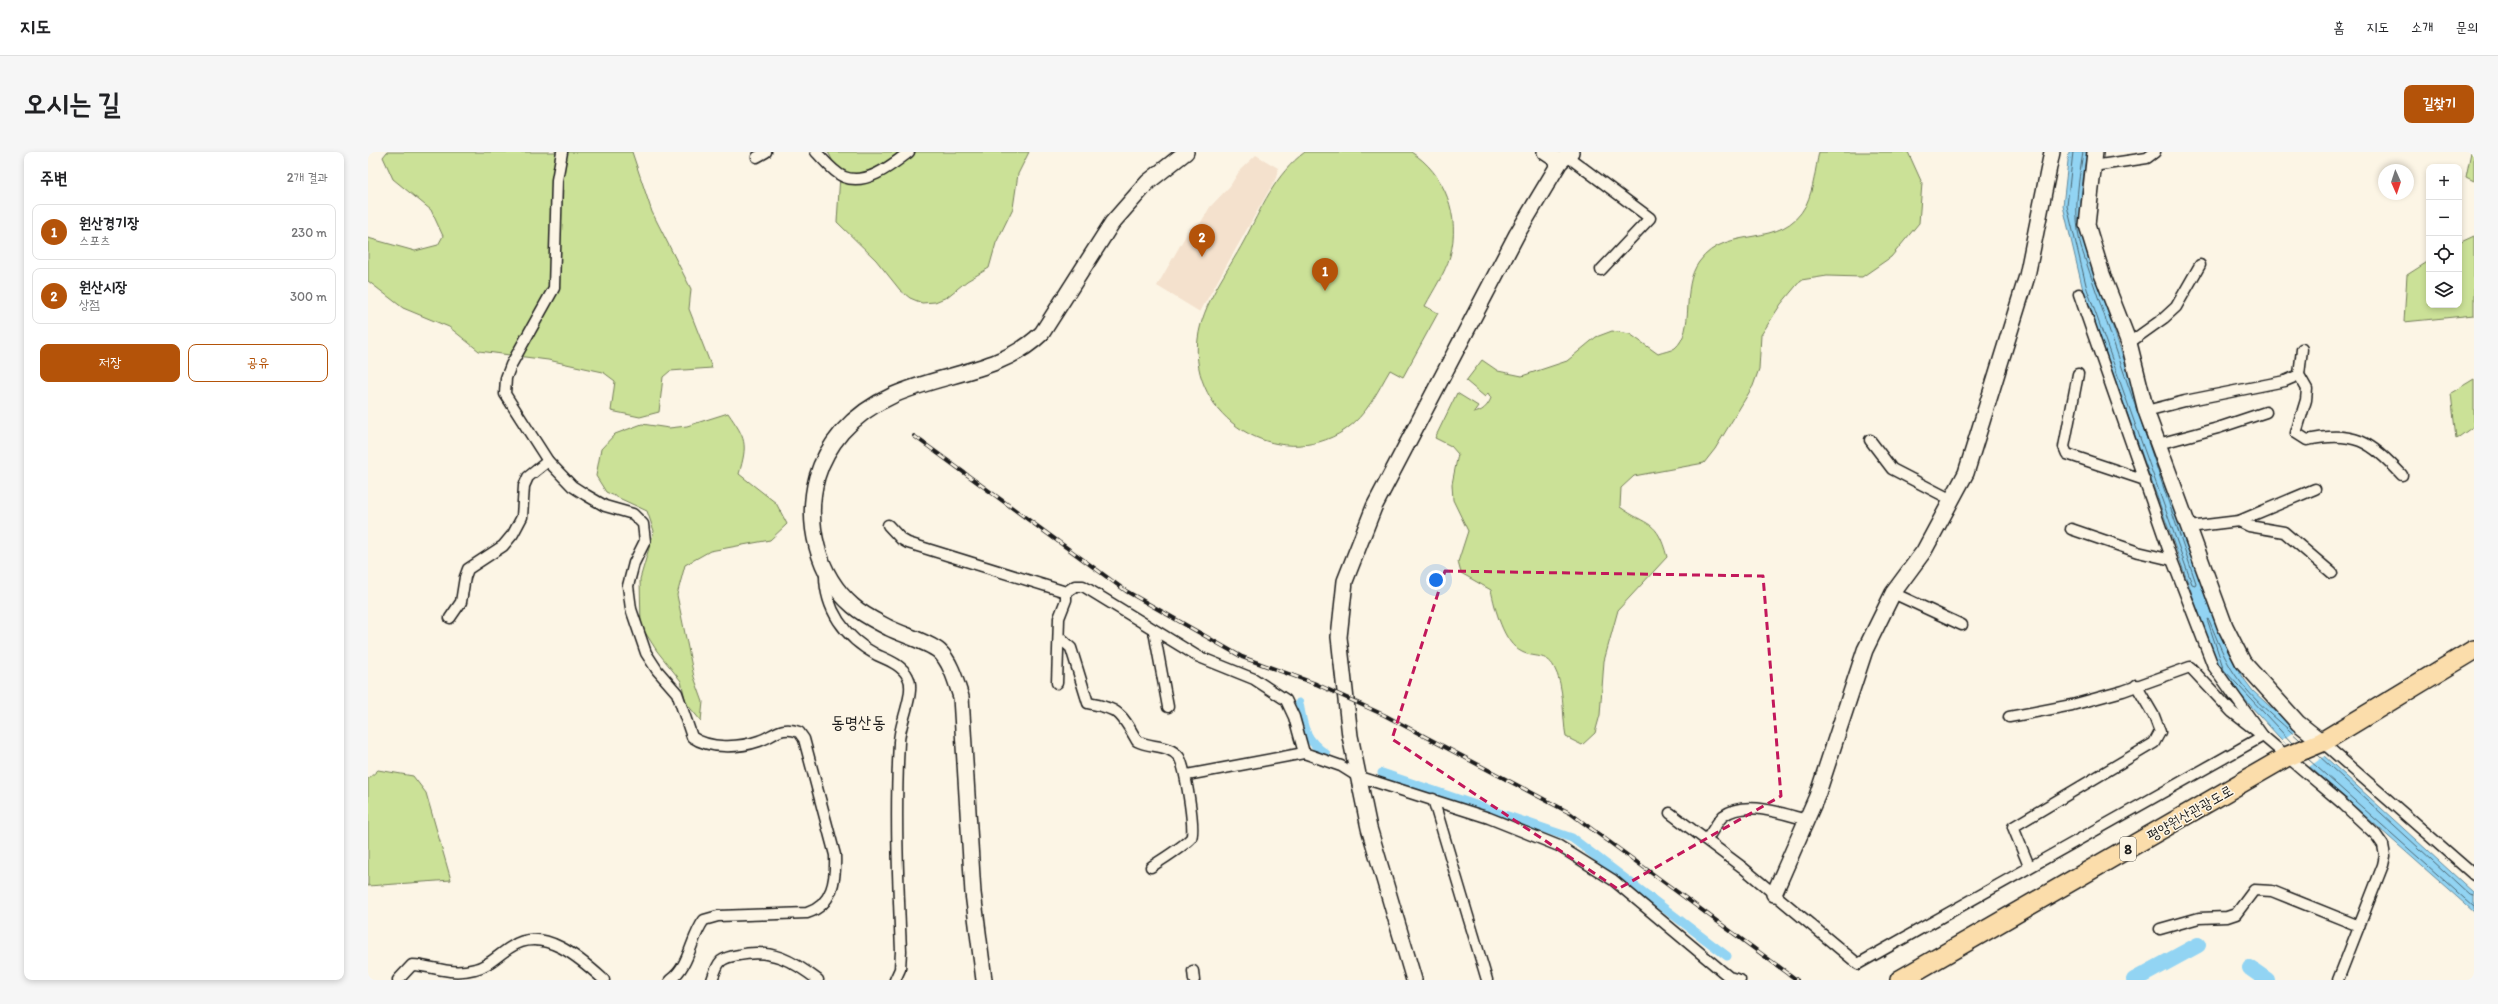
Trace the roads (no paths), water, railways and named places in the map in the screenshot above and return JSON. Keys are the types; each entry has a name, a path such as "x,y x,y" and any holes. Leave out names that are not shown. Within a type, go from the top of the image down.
{"highway":[{"name":"8","path":"2291,756 2319,743 2474,650"},
{"name":"평양원산관광도로","path":"1900,980 2291,756"}],"street":[{"path":"562,152 557,180 555,284 548,302 511,365 506,378 505,394 548,460 572,486 604,506 633,514 643,524 645,541 634,563 628,586 631,608 646,654 657,670 677,693 692,737 705,744 724,746 757,742 776,731 785,729 799,732 804,739 835,855 836,872 830,893 818,909 807,913 718,916 704,920 690,948 686,961 678,974 670,980"},
{"path":"816,152 844,176 858,178 884,169 909,152"},
{"path":"895,980 900,969 901,951 895,809 899,733 911,688 909,678 902,669 857,642 838,622 831,610 826,591 825,570 814,534 814,489 825,458 840,435 869,408 900,391 1000,360 1028,346 1042,333 1112,223 1148,182 1186,152"},
{"path":"1545,152 1566,157 1650,218 1601,270"},
{"path":"1774,894 1807,820 1866,650 1893,593 1924,551 1966,473 2018,310 2027,276 2052,152"},
{"path":"2155,152 2147,158 2094,159 2087,225 2102,274 2129,343 2146,412 2224,626 2243,662 2298,723 2319,743 2474,875"},
{"path":"1414,980 1369,828 1349,729 1339,637 1345,581 1374,507 1517,234 1566,157"},
{"path":"2129,343 2151,328 2176,307 2200,265"},
{"path":"2079,294 2172,560 2213,666 2263,736"},
{"path":"2302,349 2299,375 2307,389 2306,400 2296,433 2300,438 2307,440 2327,436 2344,435 2357,438 2388,460 2402,475"},
{"path":"2078,374 2064,447 2067,454 2145,480"},
{"path":"2146,412 2185,401 2285,381 2299,375"},
{"path":"2158,444 2218,428 2266,412"},
{"path":"1870,440 1892,469 1952,500"},
{"path":"450,618 461,602 465,576 468,569 504,546 513,534 522,517 524,486 528,477 548,460"},
{"path":"2189,527 2239,521 2315,489"},
{"path":"2239,521 2249,526 2284,532 2332,574"},
{"path":"888,525 901,539 908,543 1066,592"},
{"path":"2071,528 2138,552 2172,560"},
{"path":"825,570 840,593 854,607 889,628 938,651 953,673 961,697 973,893 984,980"},
{"path":"1066,592 1075,586 1083,586 1197,656 1254,679 1286,700 1294,717 1304,753"},
{"path":"1057,683 1060,638 1059,618 1066,600 1066,592"},
{"path":"1893,593 1962,625"},
{"path":"1154,631 1168,707"},
{"path":"1060,638 1071,648 1088,703 1110,707 1120,712 1137,741 1171,751 1179,757 1187,775 1188,798 1194,828 1191,838 1151,867"},
{"path":"2009,717 2072,705 2190,667 2232,712 2291,756 2376,835 2383,845 2385,856 2383,865 2338,980"},
{"path":"2029,866 2013,827 2154,743 2160,732 2154,716 2136,685"},
{"path":"1670,813 1707,839 1858,964 2029,866 2263,736"},
{"path":"1187,775 1304,753 1341,766 1358,776 1433,799 1559,846 1613,880 1729,977 1740,980"},
{"path":"1433,799 1487,980"},
{"path":"1707,839 1722,818 1729,812 1745,809 1762,810 1807,820"},
{"path":"2160,929 2199,918 2227,917 2236,914 2254,890 2272,892 2359,926"},
{"path":"398,980 412,965 454,973 476,969 495,960 510,947 528,941 549,943 567,949 604,980"},
{"path":"712,980 720,962 726,958 747,953 765,953 790,960 818,980"}],"water":[{"path":"2069,152 2087,152 2081,199 2081,221 2085,246 2210,610 2234,662 2253,691 2474,893 2474,912 2311,768 2279,737 2220,672 2083,290 2063,206"}],"waterway":[{"path":"1299,703 1302,719 1309,738 1313,744 1326,754"},
{"path":"1382,773 1572,838 1727,956"},
{"path":"2134,980 2198,945"},
{"path":"2250,968 2267,980"}],"railway":[{"path":"914,436 1126,591 1242,657 1316,684 1384,715 1570,813 1797,980"}],"place":[{"name":"원산시장","path":"1202,257"},
{"name":"원산경기장","path":"1325,291"}],"district":[{"name":"동명산동","path":"858,722"}]}
